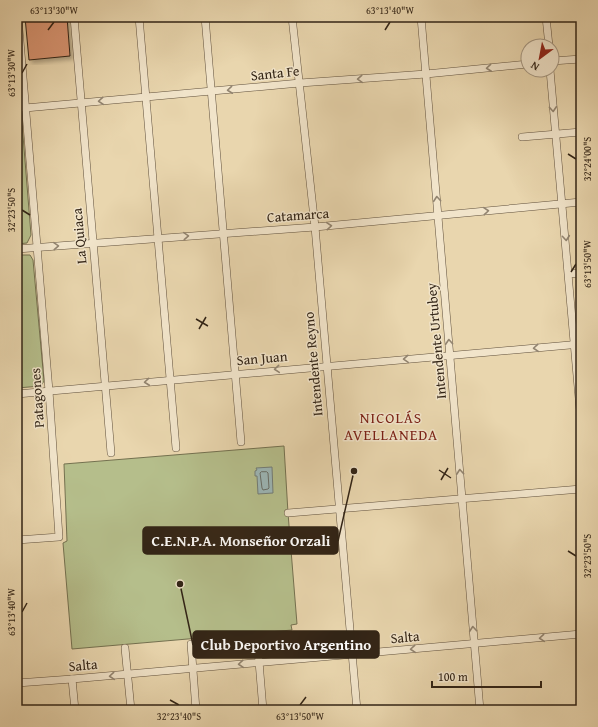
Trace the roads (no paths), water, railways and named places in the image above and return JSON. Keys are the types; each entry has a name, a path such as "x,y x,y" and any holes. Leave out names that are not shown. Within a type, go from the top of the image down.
{"street":[{"name":"Patagones","path":"17,540 59,537 49,390 18,17"},
{"name":"La Quiaca","path":"74,17 92,243 106,386 110,453"},
{"path":"139,17 176,448"},
{"path":"205,17 241,442"},
{"name":"Intendente Reyno","path":"292,17 314,227 357,710"},
{"name":"Intendente Urtubey","path":"421,17 480,710"},
{"path":"546,17 548,38"},
{"path":"560,60 581,59"},
{"name":"Santa Fe","path":"25,108 520,65"},
{"path":"551,78 569,274 578,344 581,421"},
{"path":"522,137 581,132"},
{"name":"Catamarca","path":"17,249 314,227 581,202"},
{"path":"569,274 581,273"},
{"name":"San Juan","path":"17,394 236,373 578,344"},
{"path":"288,513 581,489"},
{"name":"Salta","path":"17,683 581,634"},
{"path":"257,637 263,710"},
{"path":"191,644 196,710"},
{"path":"125,648 131,710"},
{"path":"72,679 75,710"}],"water":[{"path":"272,467 273,493 258,494 257,476 255,476 255,471 257,470 256,468"}],"place":[{"name":"C.E.N.P.A. Monseñor Orzali","path":"354,471"},
{"name":"Club Deportivo Argentino","path":"180,584"}],"district":[{"name":"NICOLÁS AVELLANEDA","path":"391,426"}]}
